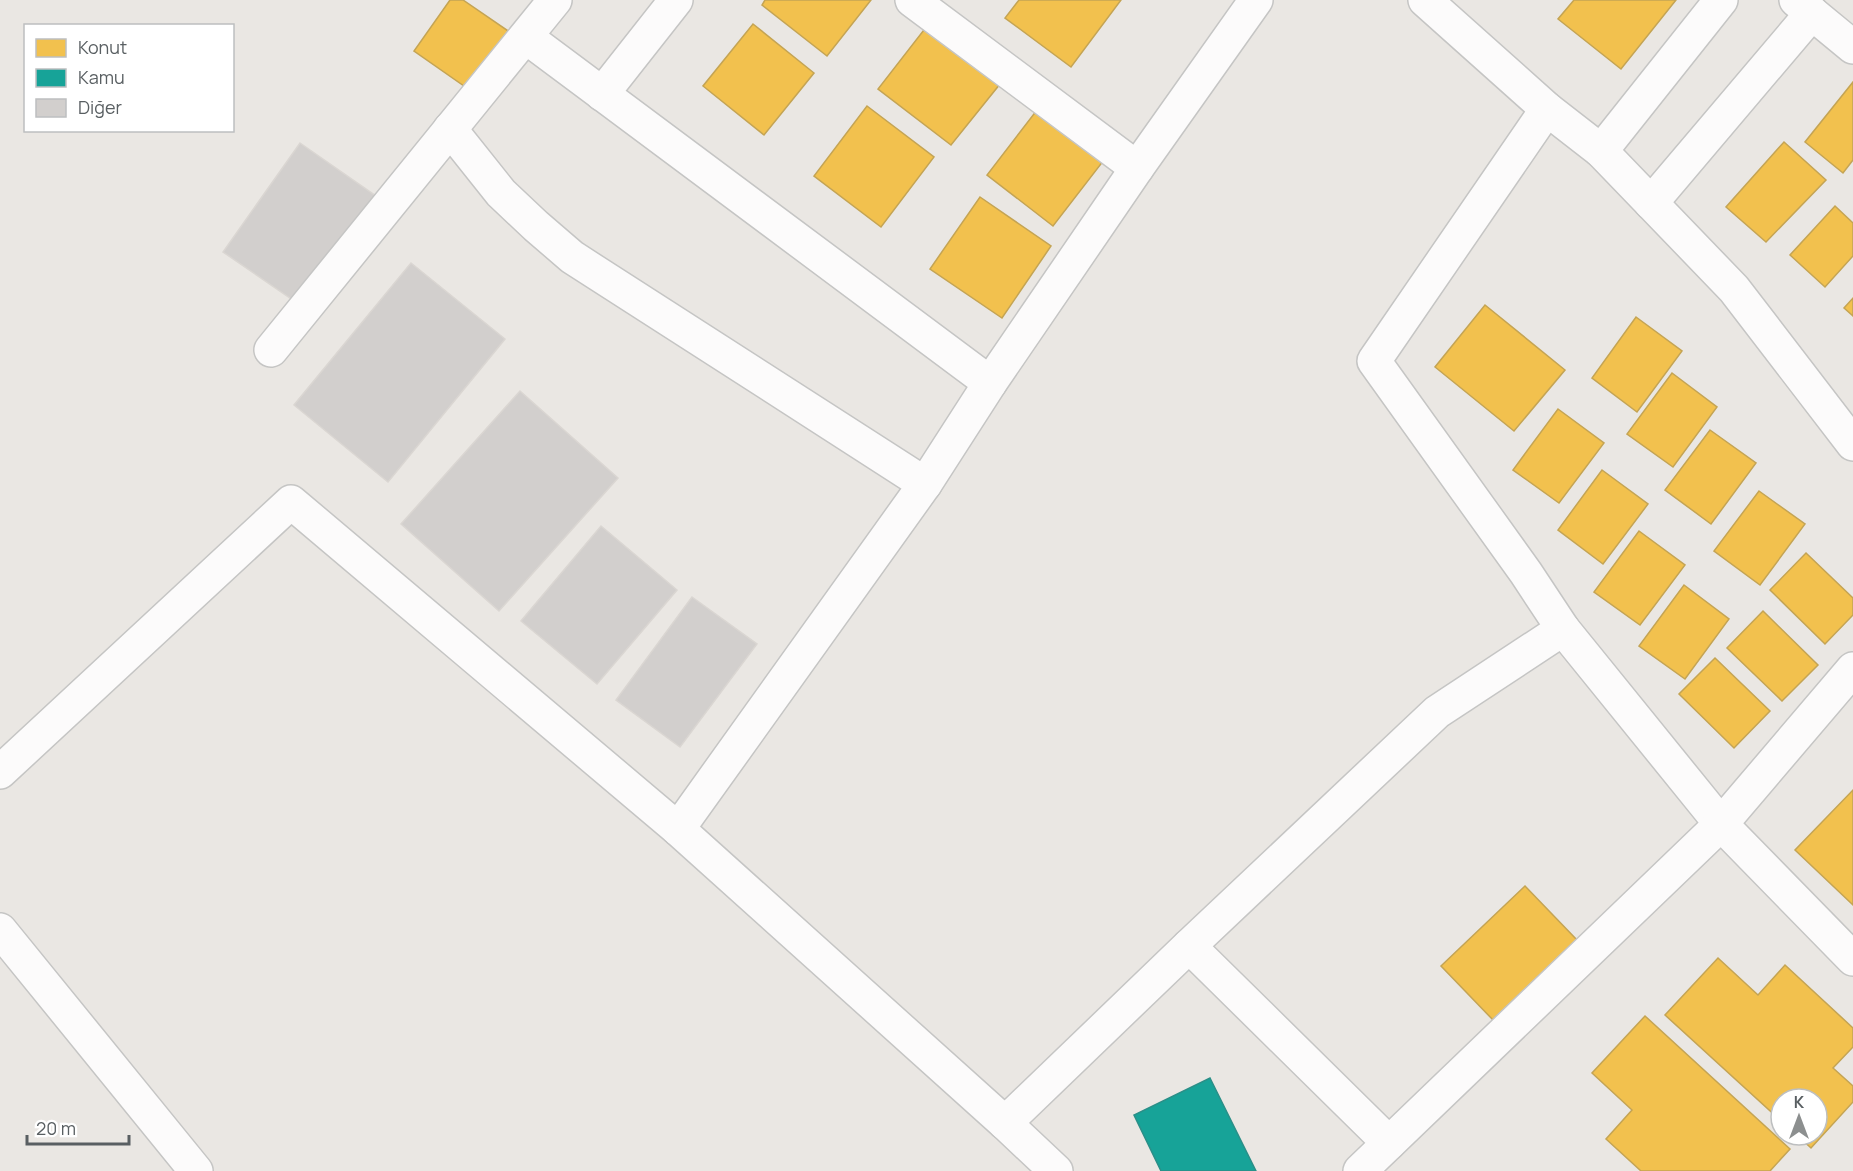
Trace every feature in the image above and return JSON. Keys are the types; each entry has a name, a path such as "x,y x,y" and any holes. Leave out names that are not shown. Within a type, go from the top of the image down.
{"street":[{"path":"271,350 555,0"},
{"path":"602,94 676,0"},
{"path":"912,0 1137,168"},
{"path":"678,829 925,484 990,383 1137,168 1256,0"},
{"path":"1425,0 1547,109 1600,151 1734,289 1853,444"},
{"path":"1600,151 1721,0"},
{"path":"1651,203 1804,7 1853,47"},
{"path":"526,37 990,383"},
{"path":"1547,109 1374,361 1526,573 1563,629 1721,824 1853,959"},
{"path":"450,129 501,193 572,257 925,484"},
{"path":"0,772 291,502 678,829 1056,1171"},
{"path":"1005,1123 1437,712 1563,629"},
{"path":"1360,1171 1721,824 1853,669"},
{"path":"0,930 196,1171"},
{"path":"1189,946 1389,1143"}],"building: Konut":[{"path":"450,0 463,0 514,35 474,93 414,51"},
{"path":"765,0 871,0 827,56 762,5"},
{"path":"1019,0 1121,0 1071,67 1005,18"},
{"path":"1574,0 1676,0 1621,69 1558,19"},
{"path":"753,24 814,73 764,135 703,86"},
{"path":"927,26 1000,84 951,145 878,89"},
{"path":"1853,82 1853,160 1843,173 1805,142"},
{"path":"867,106 934,157 881,227 814,176"},
{"path":"1037,110 1104,160 1053,226 987,175"},
{"path":"1784,142 1826,180 1766,242 1726,207"},
{"path":"980,197 1051,246 1002,318 930,269"},
{"path":"1835,206 1853,223 1853,256 1825,287 1790,255"},
{"path":"1853,298 1853,316 1844,308"},
{"path":"1485,305 1565,370 1514,431 1435,367"},
{"path":"1636,317 1682,351 1637,412 1592,378"},
{"path":"1672,373 1717,407 1673,467 1627,434"},
{"path":"1558,409 1604,443 1559,503 1513,470"},
{"path":"1710,430 1756,463 1711,524 1665,490"},
{"path":"1602,470 1648,504 1603,564 1558,530"},
{"path":"1759,491 1805,524 1760,585 1714,551"},
{"path":"1639,531 1685,565 1640,625 1594,592"},
{"path":"1806,553 1853,598 1853,615 1825,644 1770,590"},
{"path":"1684,585 1729,619 1685,679 1639,646"},
{"path":"1763,611 1818,665 1782,701 1727,648"},
{"path":"1715,658 1770,711 1734,748 1679,694"},
{"path":"1853,790 1853,905 1795,850"},
{"path":"1525,886 1577,940 1493,1020 1441,966"},
{"path":"1718,958 1758,995 1785,965 1853,1028 1853,1047 1833,1068 1853,1086 1853,1102 1829,1128 1829,1087 1769,1087 1769,1110 1665,1015"},
{"path":"1645,1016 1769,1130 1769,1147 1790,1149 1770,1171 1641,1171 1606,1139 1632,1110 1592,1073"}],"building: Kamu":[{"path":"1210,1078 1256,1171 1161,1171 1134,1115"}],"building: Diğer":[{"path":"300,143 376,196 300,305 223,252"},
{"path":"411,263 505,339 388,482 294,405"},
{"path":"520,391 618,478 499,611 401,524"},
{"path":"601,526 677,590 597,684 521,621"},
{"path":"692,597 757,644 680,747 616,700"}]}
